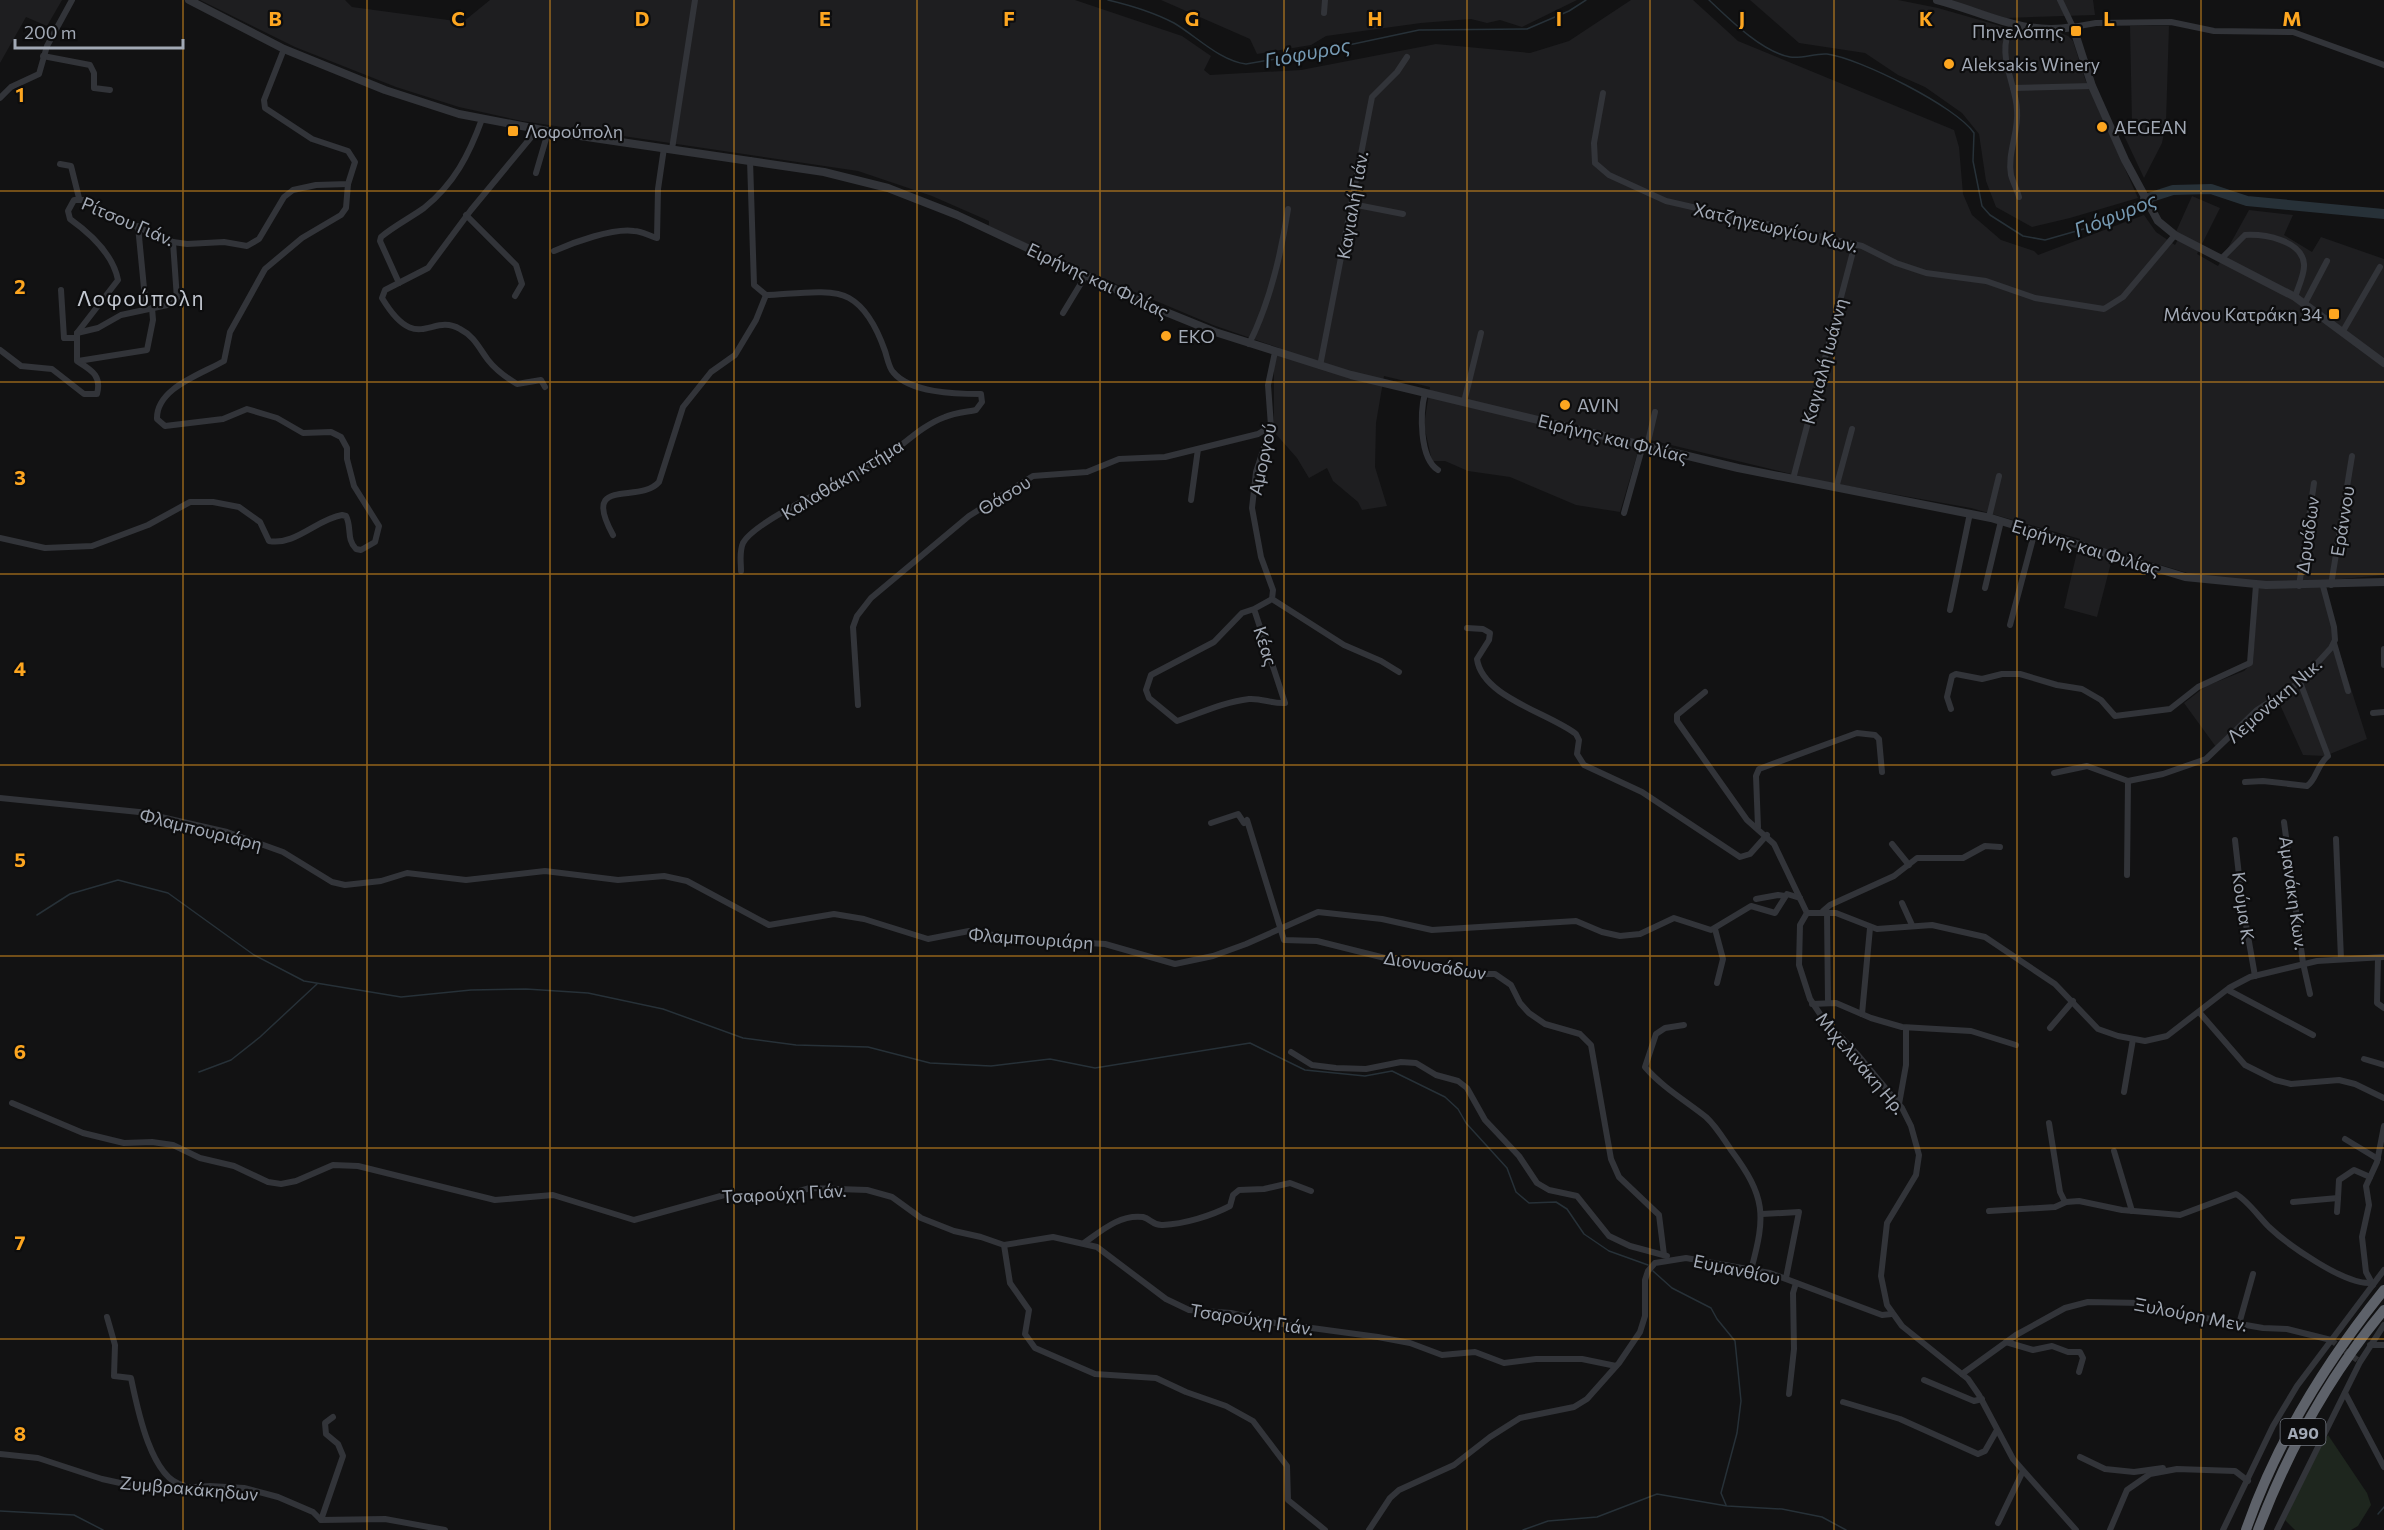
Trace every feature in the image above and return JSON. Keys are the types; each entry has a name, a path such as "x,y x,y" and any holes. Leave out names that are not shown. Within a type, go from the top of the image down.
{"highway":[{"name":"Α90","path":"2246,1530 2278,1454 2310,1395 2384,1290"},
{"name":"Α90","path":"2258,1530 2289,1459 2333,1380 2384,1310"}],"street":[{"path":"0,98 11,87 39,74 43,56 72,0"},
{"name":"Ειρήνης και Φιλίας","path":"189,0 284,50 385,90 482,120 548,132 750,160 870,182 938,207 1181,318 1250,344 1320,366 1645,446 1836,488 1989,517 2176,575 2256,585 2299,586 2384,582"},
{"path":"554,251 580,241 625,231 633,230 657,238 658,189 668,149 695,0"},
{"path":"1324,13 1325,0"},
{"path":"1937,0 2013,25 2045,29 2096,23 2171,22 2214,30 2293,32 2384,65"},
{"path":"2060,0 2073,27 2091,86 2153,214 2175,235 2305,303 2384,363"},
{"path":"2013,25 2006,41 2005,55 2017,108 2018,129 2011,154 2011,174 2019,197"},
{"path":"0,538 45,548 92,546 148,525 190,502 239,507 260,522 269,541 278,543 342,514 349,521 349,537 356,549 361,550 375,542 379,526 354,486 347,459 347,448 341,437 331,432 303,434 277,418 247,410 223,419 180,425 165,426 157,419 156,410 164,399 184,383 224,361 230,332 265,269 302,238 341,215 346,208 348,184 354,162 348,151 312,139 265,108 264,100 284,50"},
{"path":"43,56 90,65 93,73 93,86 97,90 110,90"},
{"name":"Καγιαλή Γιάν.","path":"1320,366 1372,97 1397,72 1407,57"},
{"path":"2013,88 2091,86"},
{"name":"Χατζηγεωργίου Κων.","path":"1603,93 1594,158 1598,168 1609,175 1675,204 1855,244 1919,271 1986,281 2035,298 2102,309 2120,300 2175,235"},
{"path":"399,283 380,241 381,237 422,209 451,183 468,155 482,120"},
{"path":"537,130 466,215 428,268 385,290 382,298 405,326 423,330 444,325 459,328 478,344 495,367 511,380 517,384 541,380 545,387"},
{"path":"536,173 548,132"},
{"path":"613,534 602,512 604,502 615,493 648,490 658,482 683,407 711,372 724,365 735,355 756,320 766,296 754,285 750,160"},
{"path":"60,164 70,166 79,198"},
{"name":"Ρίτσου Γιάν.","path":"77,335 118,280 116,270 90,234 70,219 68,211 70,204 79,198 104,213 173,242 198,244 224,242 247,246 259,239 284,197 293,190 316,184 348,184"},
{"path":"1352,204 1403,214"},
{"path":"1250,344 1271,288 1288,209"},
{"path":"466,215 518,268 522,284 514,296"},
{"path":"77,361 114,353 144,352 149,345 153,320 149,308 138,226"},
{"path":"2221,259 2245,235 2258,235 2291,245 2302,255 2304,267 2295,297"},
{"path":"61,290 64,338 98,328 121,315 172,304 177,300 173,242"},
{"name":"Καγιαλή Ιωάννη","path":"1793,479 1855,244"},
{"path":"2305,303 2327,261"},
{"path":"2343,331 2380,267"},
{"path":"1063,313 1086,275"},
{"name":"Καλαθάκη κτήμα","path":"741,571 740,555 744,542 762,527 828,487 881,460 928,425 946,416 976,410 982,402 981,394 935,392 914,385 892,372 883,345 867,314 848,297 829,292 766,296"},
{"path":"1464,402 1482,333"},
{"path":"77,335 77,361"},
{"path":"0,350 21,366 52,369 84,394 97,394 99,381 94,371 77,361"},
{"name":"Αμοργού","path":"1272,599 1273,590 1261,557 1252,508 1256,472 1271,426 1268,385 1275,352"},
{"path":"2374,355 2384,357"},
{"path":"1425,393 1422,432 1432,465 1438,470"},
{"path":"1624,513 1655,412"},
{"name":"Θάσου","path":"858,705 853,627 857,616 871,598 969,516 1039,473 1087,472 1119,459 1165,457 1258,434 1271,426"},
{"path":"1836,488 1852,429"},
{"path":"1191,500 1198,449"},
{"name":"Εράννου","path":"2327,585 2352,456"},
{"path":"1989,517 1999,476"},
{"name":"Δρυάδων","path":"2299,586 2314,483"},
{"path":"1950,610 1970,513"},
{"path":"1984,588 2001,520"},
{"path":"2010,625 2035,531"},
{"path":"1951,709 1948,694 1952,676 1956,674 1982,679 2002,674 2020,674 2057,685 2082,689 2101,700 2115,716 2170,709 2198,687 2250,663 2256,585"},
{"name":"Λεμονάκη Νικ.","path":"2128,781 2171,772 2206,759 2257,710 2300,682 2334,642 2334,622 2327,585"},
{"path":"1272,599 1344,645 1360,654 1381,661 1399,672"},
{"name":"Κέας","path":"1254,609 1285,703 1272,704 1264,699 1251,699 1208,709 1177,721 1149,698 1146,690 1151,675 1214,642 1242,613 1272,599"},
{"path":"1467,628 1483,629 1490,633 1489,640 1476,659 1487,680 1498,691 1576,735 1580,740 1577,754 1584,765 1642,792 1740,857 1750,854 1767,835"},
{"path":"2334,642 2348,691"},
{"path":"2384,649 2384,665"},
{"path":"2245,782 2270,781 2307,786 2312,783 2319,764 2328,756 2300,682"},
{"path":"1705,692 1676,718 1747,820 1767,835 1777,849 1808,913 1825,911 1870,928 1891,929 1912,925 1946,927 1988,938 2052,981 2098,1029 2133,1039 2164,1038 2228,990 2254,976 2303,963 2381,958 2377,1003 2384,1008"},
{"path":"2373,713 2384,712"},
{"path":"1758,827 1756,776 1765,766 1845,737 1867,733 1880,739 1882,772"},
{"path":"2054,773 2087,766 2128,781 2127,875"},
{"name":"Φλαμπουριάρη","path":"0,798 139,812 227,832 283,852 332,882 345,885 381,881 407,873 466,880 545,871 618,880 664,876 687,881 769,925 834,914 864,919 928,939 969,931 1018,939 1105,944 1175,964 1213,956 1318,912 1382,919 1432,930 1564,921 1586,924 1610,935 1630,936 1674,918 1706,929 1715,928"},
{"path":"1211,823 1238,814 1244,823 1247,820 1279,930"},
{"name":"Αμανάκη Κων.","path":"2284,822 2303,963 2310,994"},
{"path":"2336,839 2341,959"},
{"name":"Κούμα Κ.","path":"2235,840 2254,976"},
{"path":"1892,844 1910,865"},
{"path":"1828,1002 1825,911 1827,907 1894,876 1919,857 1963,858 1985,846 2000,847"},
{"path":"1717,983 1723,959 1715,928 1751,906 1775,913 1785,896 1791,893 1800,898"},
{"path":"1756,899 1785,896"},
{"path":"1902,903 1912,925"},
{"name":"Μιχελινάκη Ηρ.","path":"1808,913 1800,925 1799,965 1812,1004 1899,1104 1911,1126 1920,1162 1914,1178 1888,1218 1885,1231 1882,1283 1892,1314 1902,1326 1962,1374 1982,1399 2008,1451 2076,1530"},
{"path":"1863,1014 1870,928"},
{"name":"Διονυσάδων","path":"1279,930 1284,940 1317,941 1389,959 1444,966 1475,974 1495,974 1508,981 1524,1008 1539,1020 1556,1028 1577,1032 1586,1038 1591,1045 1611,1159 1619,1177 1659,1215 1664,1255"},
{"path":"2228,990 2313,1035"},
{"path":"2050,1028 2073,1001"},
{"path":"1812,1004 1828,1002 1840,1004 1906,1028 1932,1027 1971,1031 2016,1044"},
{"path":"2199,1012 2245,1065 2275,1080 2291,1084 2319,1080 2344,1081 2384,1098"},
{"path":"1684,1025 1665,1028 1656,1034 1646,1066 1714,1125 1748,1173 1756,1190 1762,1214 1761,1230 1751,1270"},
{"path":"1899,1104 1906,1065 1906,1028"},
{"path":"2124,1092 2133,1039"},
{"path":"1291,1052 1312,1065 1336,1068 1366,1069 1401,1062 1416,1063 1437,1075 1458,1081 1467,1088 1485,1120 1525,1164 1538,1183 1549,1190 1577,1196 1598,1225 1616,1240 1676,1258"},
{"path":"2364,1059 2384,1065"},
{"name":"Τσαρούχη Γιάν.","path":"12,1103 83,1133 116,1142 173,1146 217,1163 234,1166 268,1182 281,1184 296,1181 333,1165 357,1166 495,1200 552,1195 634,1220 728,1194 754,1197 782,1196 810,1188 867,1190 892,1197 921,1218 954,1232 981,1237 1004,1245 1053,1237 1084,1243 1106,1251 1166,1299 1189,1310 1231,1313 1275,1323 1378,1337 1410,1343 1442,1355 1473,1352 1504,1363 1536,1359 1582,1359 1616,1366"},
{"path":"2049,1123 2060,1192 2065,1202"},
{"path":"2372,1284 2366,1272 2362,1240 2368,1207 2366,1186 2378,1159 2384,1126"},
{"path":"2345,1140 2378,1159"},
{"path":"2114,1151 2132,1210"},
{"path":"2337,1212 2339,1179 2356,1169 2370,1177"},
{"path":"1084,1243 1108,1225 1127,1218 1143,1217 1156,1225 1188,1222 1230,1206 1233,1195 1239,1190 1264,1189 1290,1184 1311,1191"},
{"path":"1989,1211 2055,1207 2065,1202 2089,1202 2132,1210 2180,1215 2236,1194 2280,1236 2303,1253 2343,1275 2372,1284"},
{"path":"2293,1202 2338,1198"},
{"path":"1762,1214 1799,1212 1786,1278"},
{"path":"1004,1245 1010,1282 1029,1310 1025,1334 1032,1346 1095,1374 1153,1377 1242,1413 1257,1425 1285,1462 1289,1474 1288,1500 1325,1530"},
{"name":"Ευμανθίου","path":"1369,1530 1390,1498 1399,1490 1459,1462 1486,1440 1520,1418 1579,1405 1616,1366 1636,1338 1644,1322 1644,1285 1648,1271 1654,1263 1676,1258 1751,1270 1786,1278 1882,1315 1892,1314"},
{"path":"2223,1530 2273,1426 2297,1386 2384,1270"},
{"path":"2239,1324 2253,1274"},
{"path":"1789,1394 1794,1342 1793,1293 1796,1283"},
{"name":"Ξυλούρη Μεν.","path":"1962,1374 2006,1342 2070,1306 2099,1301 2142,1303 2170,1312 2239,1324 2287,1329 2331,1340"},
{"path":"107,1317 116,1345 114,1376 131,1378 143,1428 164,1476 174,1484 189,1487"},
{"path":"2277,1530 2370,1345 2384,1325"},
{"path":"2006,1342 2034,1350 2052,1346 2068,1352 2080,1352 2083,1358 2079,1372"},
{"path":"2370,1345 2384,1345"},
{"path":"1924,1380 1974,1401 1982,1399"},
{"path":"2345,1393 2384,1467"},
{"path":"1843,1402 1900,1419 1978,1454 1985,1451 1997,1430"},
{"path":"333,1417 325,1423 327,1434 338,1444 343,1456 321,1520 385,1519 445,1530"},
{"name":"Ζυμβρακάκηδων","path":"0,1454 38,1458 102,1479 135,1486 164,1489 244,1488 278,1497 313,1512 321,1520"},
{"path":"2080,1457 2105,1468 2134,1472 2160,1468 2167,1470"},
{"path":"2110,1530 2128,1487 2147,1475 2167,1470 2235,1471 2248,1481"},
{"path":"1998,1523 2023,1471"}],"shaded area":[{"path":"0,0 62,0 47,26 26,17 0,63"},
{"path":"200,0 345,0 352,7 463,22 490,0 1075,0 1182,36 1211,56 1204,70 1210,75 1301,70 1436,44 1530,53 1569,41 1631,0 1693,0 1738,41 1954,130 1959,147 1963,194 1972,215 2001,240 2034,251 2038,255 2144,215 2156,232 2175,245 2180,236 2175,234 2192,196 2220,208 2197,254 2218,266 2249,210 2293,215 2284,235 2312,252 2321,237 2384,259 2384,575 2321,581 2337,645 2367,739 2325,756 2303,755 2276,696 2216,747 2184,703 2206,686 2244,671 2253,662 2258,581 2194,575 2114,551 2097,617 2064,608 2080,539 1971,508 1820,481 1642,438 1620,512 1576,505 1510,477 1468,471 1445,461 1432,461 1424,425 1430,387 1384,376 1376,423 1375,467 1387,506 1362,510 1358,502 1333,481 1327,468 1309,478 1297,458 1274,432 1274,368 1279,348 1213,325 1085,271 989,226 989,221 932,196 858,171 522,121 459,107 396,87 295,47"},
{"path":"1161,0 1577,0 1522,27 1500,20 1487,23 1471,19 1421,23 1326,36 1311,45 1257,54 1250,39"},
{"path":"1750,0 1898,0 1938,8 2025,33 2059,32 2068,36 2073,41 2085,79 2138,198 2032,227 1996,207 1986,181 1979,134 1962,113 1925,87 1898,75 1865,53 1799,43"},
{"path":"1947,0 2093,0 2095,15 2006,18"},
{"path":"2130,26 2169,26 2166,122 2162,143 2144,178 2121,129 2132,124"},
{"path":"2328,1435 2367,1493 2371,1505 2358,1526 2351,1530 2295,1530 2285,1520 2319,1448"}],"waterway":[{"name":"Γιόφυρος","path":"1108,0 1167,19 1218,53 1246,64 1419,30 1527,29 1569,11 1586,0"},
{"name":"Γιόφυρος","path":"1709,0 1746,34 1768,49 1790,57 1827,54 1861,64 1906,85 1964,122 1974,133 1973,161 1982,206 1990,215 2023,236 2045,240 2087,228 2143,200"},
{"name":"Γιόφυρος","path":"2145,199 2173,190 2211,189 2247,201 2384,214"},
{"path":"37,915 70,894 118,880 168,893 254,955 304,981 401,997 471,990 526,989 588,993 663,1009 743,1038 796,1045 868,1047 930,1063 991,1066 1050,1059 1095,1068 1250,1043 1305,1070 1365,1076 1392,1071 1445,1097 1458,1109 1466,1123 1507,1168 1516,1192 1529,1203 1556,1202 1567,1209 1584,1234 1609,1251 1648,1265"},
{"path":"199,1072 231,1060 260,1037 317,984"},
{"path":"1653,1271 1672,1288 1711,1308 1735,1341 1741,1401 1737,1433 1721,1493 1726,1505"},
{"path":"1523,1530 1548,1521 1597,1517 1657,1494 1727,1506 1782,1509 1822,1517 1846,1530"},
{"path":"2378,1514 2384,1507"},
{"path":"0,1511 74,1515 103,1530"}],"tunnel":[{"path":"2331,1340 2360,1362"}],"place":[{"name":"Πηνελόπης","path":"2076,31"},
{"name":"Aleksakis Winery","path":"1949,64"},
{"name":"AEGEAN","path":"2102,127"},
{"name":"Λοφούπολη","path":"513,131"},
{"name":"Μάνου Κατράκη 34","path":"2334,314"},
{"name":"EKO","path":"1166,336"},
{"name":"AVIN","path":"1565,405"}],"district":[{"name":"Λοφούπολη","path":"141,297"}]}
